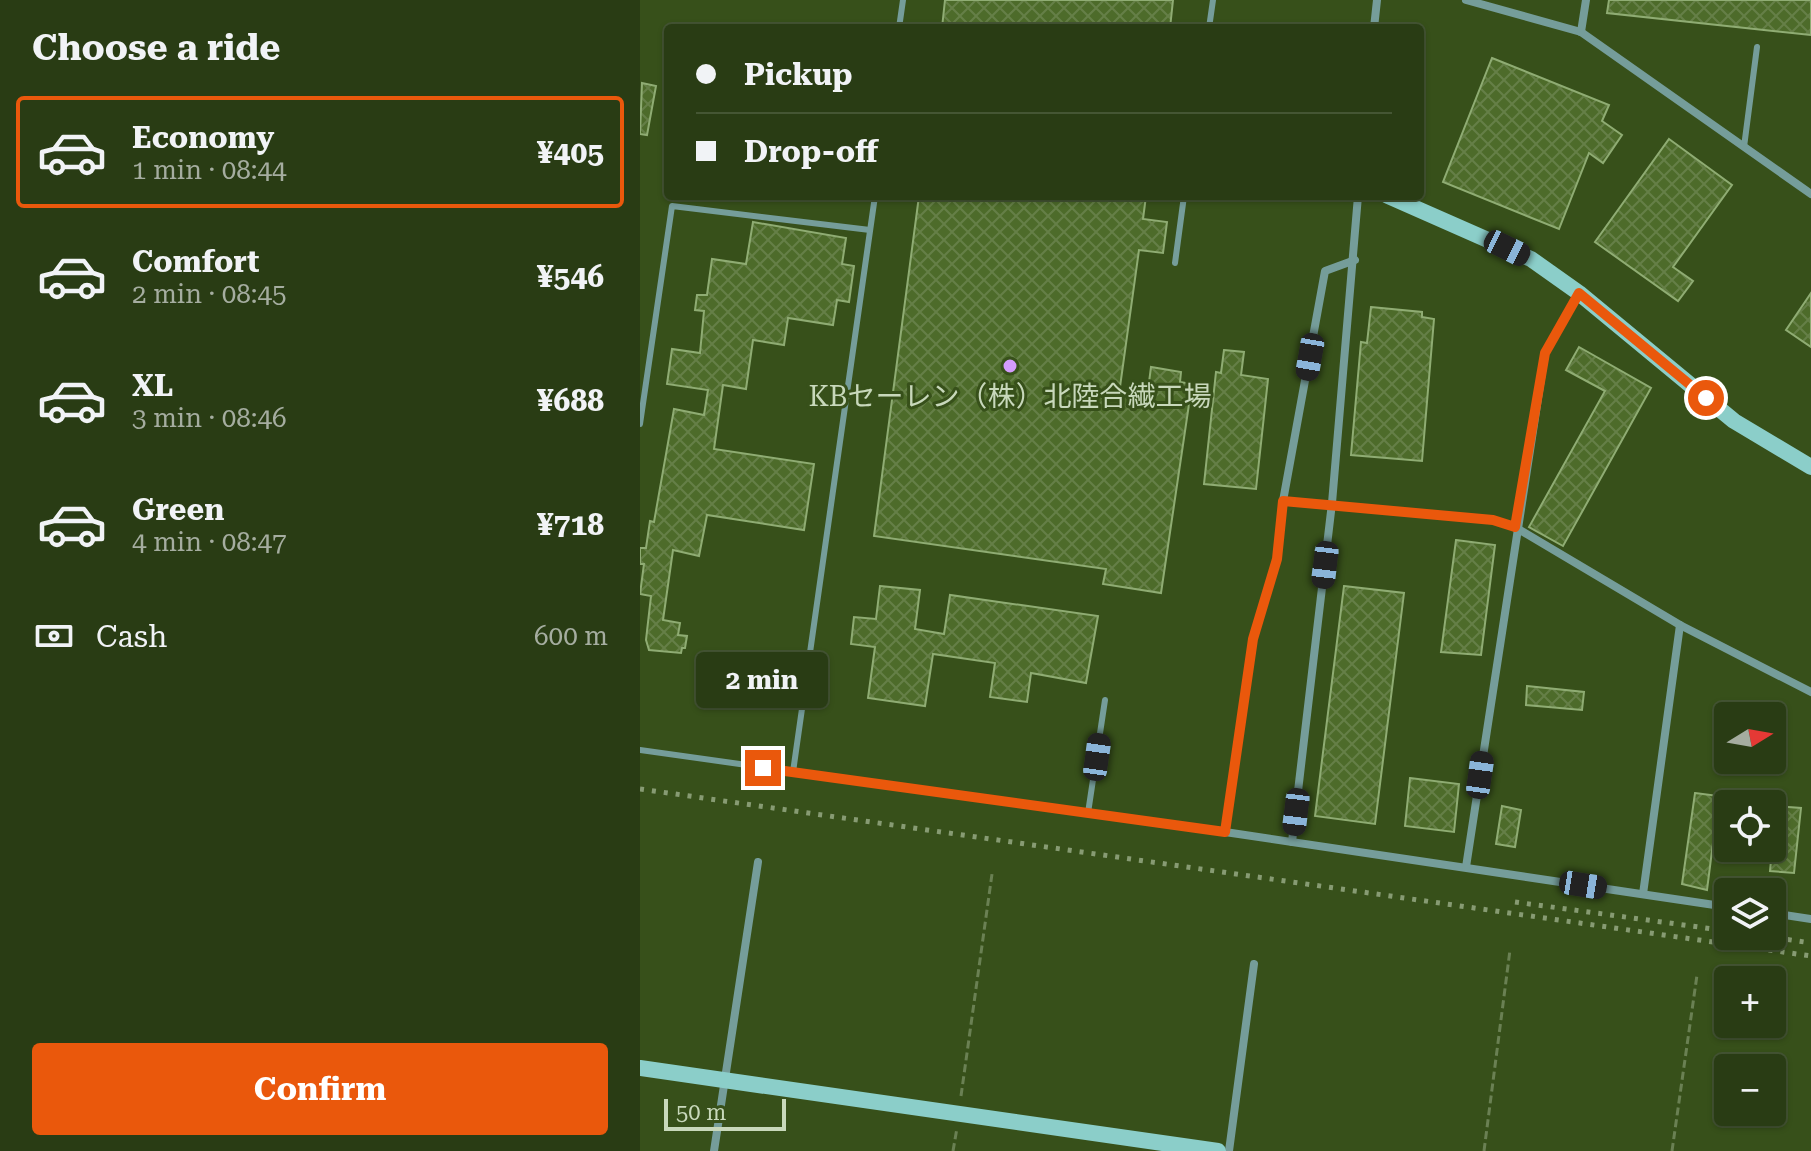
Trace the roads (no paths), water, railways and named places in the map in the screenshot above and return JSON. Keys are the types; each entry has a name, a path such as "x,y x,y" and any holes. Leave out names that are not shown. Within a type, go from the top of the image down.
{"street":[{"path":"1374,24 1377,0"},
{"path":"1466,0 1581,32 1811,194"},
{"path":"1581,32 1586,0"},
{"path":"1292,842 1332,503 1358,200"},
{"path":"1397,200 1531,259 1579,293 1734,421 1811,467"},
{"path":"1355,260 1325,271 1283,501 1277,559 1253,639 1225,832 1714,905"},
{"path":"1466,867 1515,527 1545,353 1579,293"},
{"path":"1283,501 1332,503 1493,520 1515,527 1680,625 1811,692"},
{"path":"1643,894 1680,625"},
{"path":"714,1151 758,862"},
{"path":"1786,915 1811,919"},
{"path":"1229,1151 1254,964"},
{"path":"640,1068 1218,1151"}],"lane":[{"path":"900,24 903,0"},
{"path":"1210,24 1213,0"},
{"path":"1744,147 1757,47"},
{"path":"793,772 874,200"},
{"path":"1175,263 1183,200"},
{"path":"640,424 672,206 870,230"},
{"path":"1088,813 1105,700"},
{"path":"640,750 1225,832"}],"railway":[{"path":"640,789 1811,956"},
{"path":"1515,902 1714,929"},
{"path":"1786,939 1811,943"}],"place":[{"name":"KBセーレン（株）北陸合繊工場","path":"1010,366"}]}
